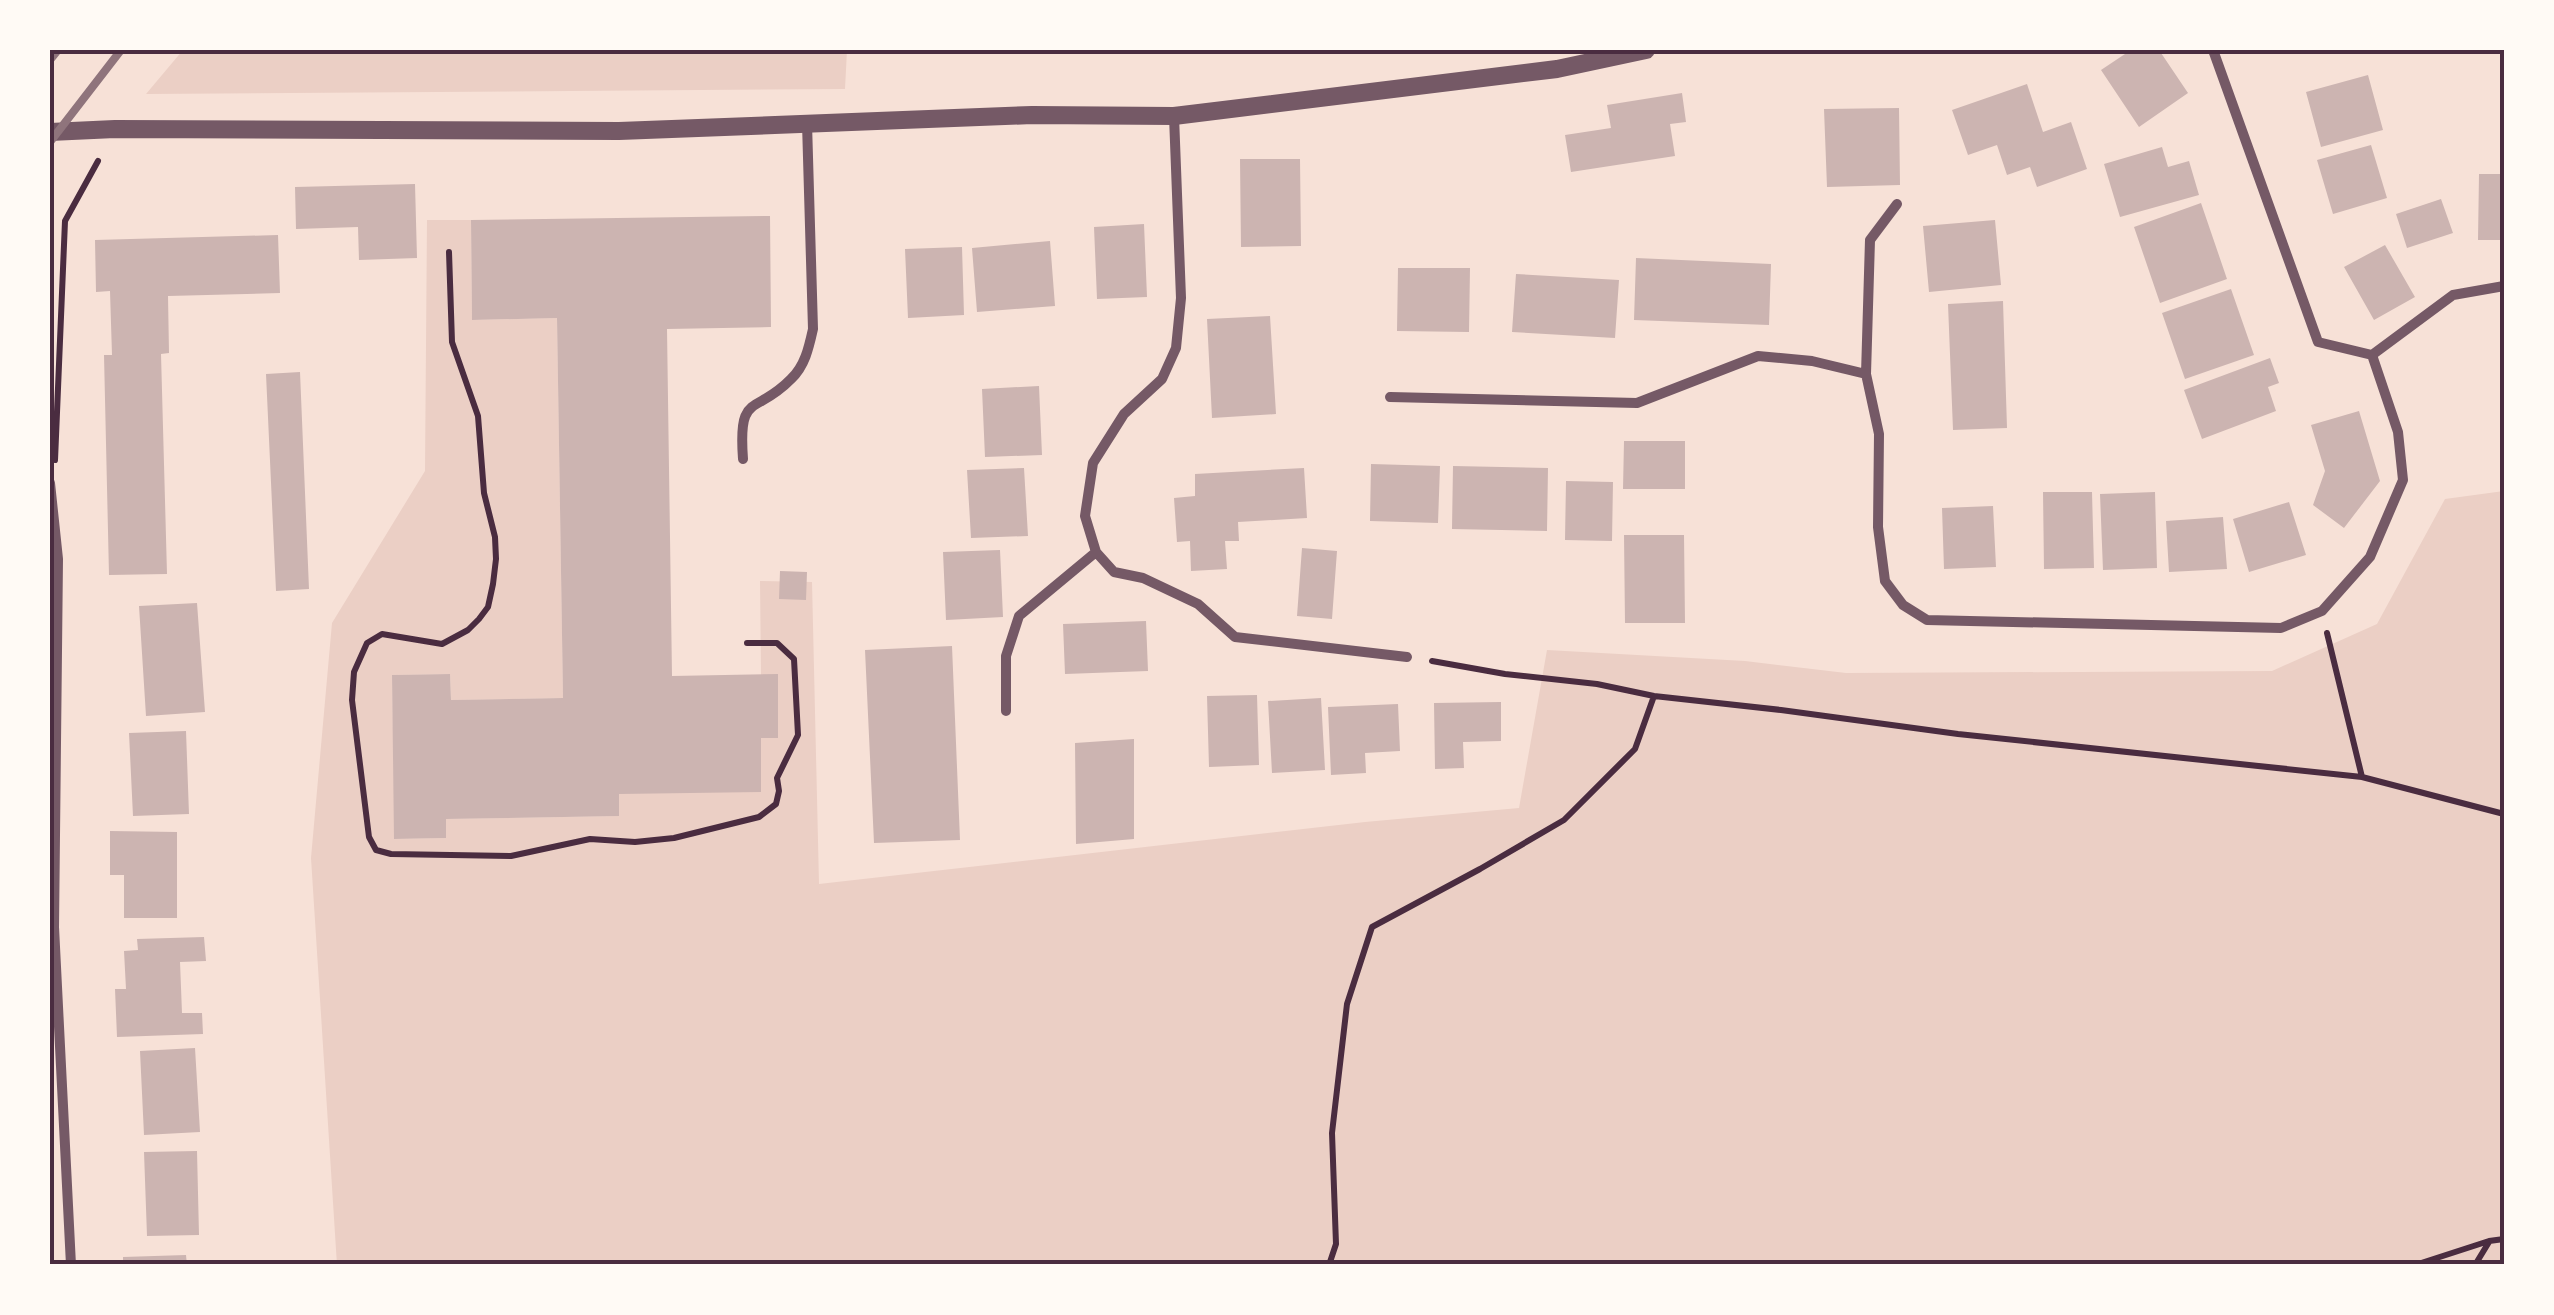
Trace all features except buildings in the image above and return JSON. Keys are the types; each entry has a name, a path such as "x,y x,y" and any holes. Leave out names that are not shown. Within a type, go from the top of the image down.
{"street":[{"path":"50,132 619,131 1032,115 1174,116 1557,69 1646,50"},
{"path":"2213,50 2318,342 2372,354 2453,295 2504,286"},
{"path":"1174,116 1182,298 1176,348 1162,379 1124,414 1093,463 1085,516 1096,552 1114,572 1143,578 1198,604 1235,637 1408,657"},
{"path":"743,459 744,416 757,402 793,378 804,360 813,329 808,123"},
{"path":"1897,204 1870,240 1866,374 1879,434 1878,526 1885,582 1903,605 1927,620 2281,628 2322,611 2370,557 2403,480 2398,432 2372,354"},
{"path":"1390,397 1637,403 1758,356 1812,361 1866,374"},
{"path":"50,483 58,559 52,927 72,1265"},
{"path":"1006,711 1006,656 1019,616 1096,552"}],"path":[{"path":"53,514 65,221 115,129"},
{"path":"448,252 452,342 478,416 484,493 495,537 494,584 488,606 468,630 442,644 382,634 367,643 354,672 352,700 366,818 369,838 376,850 392,854 511,856 590,839 636,842 674,838 760,817 776,804 777,778 798,735 794,658 777,642 747,642"},
{"path":"2322,611 2362,777"},
{"path":"1408,657 1654,696 1958,734 2362,777 2504,814"},
{"path":"1330,1265 1336,1244 1332,1133 1348,1004 1372,927 1564,820 1636,749 1654,696"},
{"path":"2414,1265 2504,1239"},
{"path":"2475,1265 2489,1241"}],"shaded area":[{"path":"183,50 847,50 845,89 146,94"},
{"path":"427,220 471,220 472,320 557,318 563,698 451,700 450,674 392,675 395,839 446,838 446,819 618,816 619,794 761,738 778,738 778,675 761,675 760,581 812,582 819,884 1519,808 1547,650 1745,661 1846,673 2272,671 2377,624 2445,499 2504,491 2504,1264 337,1265 311,858 332,623 425,471"}],"railway":[{"path":"50,60 58,50"},
{"path":"50,142 121,50"}]}
